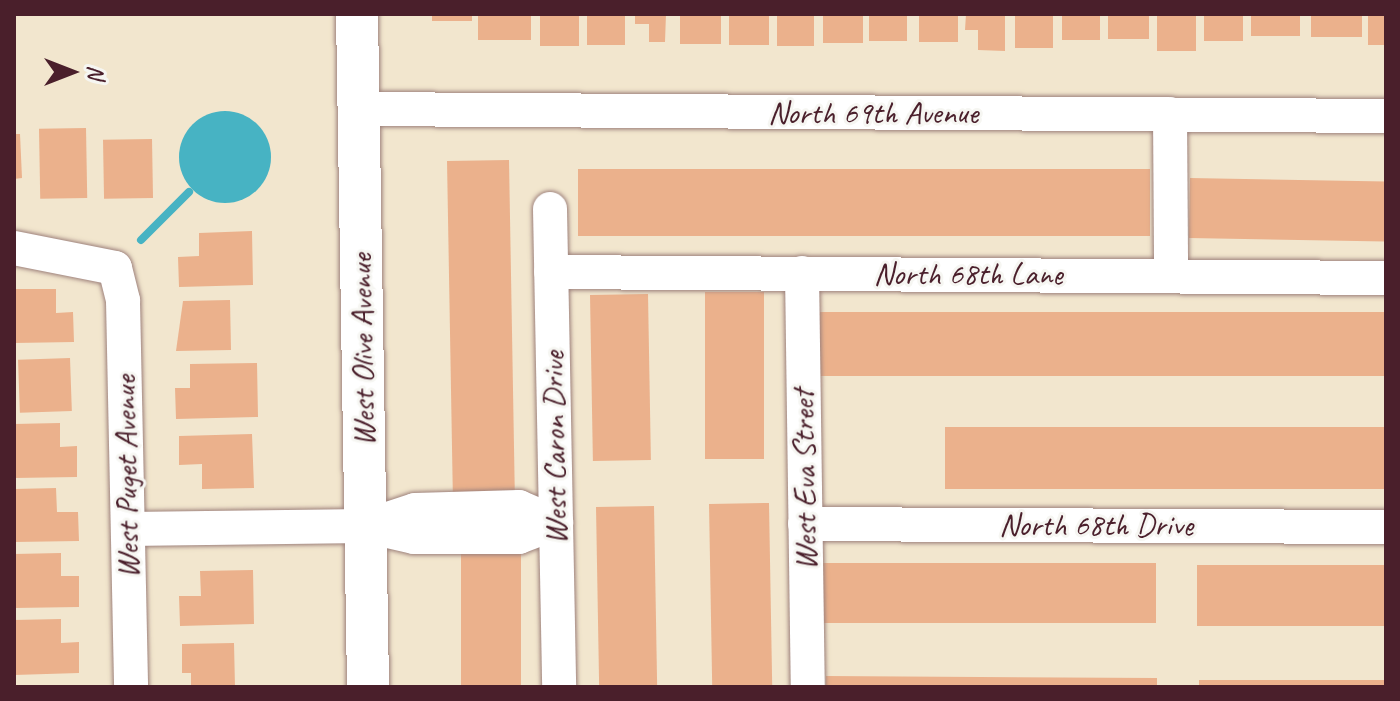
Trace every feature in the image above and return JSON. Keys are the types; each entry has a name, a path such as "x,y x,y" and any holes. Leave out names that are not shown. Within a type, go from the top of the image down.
{"main road":[{"name":"West Olive Avenue","path":"357,14 368,687"}],"street":[{"name":"North 69th Avenue","path":"360,109 1386,116"},
{"path":"1170,114 1171,275"},
{"name":"West Caron Drive","path":"550,209 559,687"},
{"name":"West Puget Avenue","path":"14,248 115,268 123,301 131,687"},
{"name":"North 68th Lane","path":"551,272 1386,278"},
{"name":"West Eva Street","path":"802,273 808,687"},
{"path":"128,529 366,526 415,510 519,507 556,523"},
{"name":"North 68th Drive","path":"805,524 1386,527"}],"water":[{"path":"225,111 242,115 257,125 267,140 271,157 267,174 257,189 242,199 225,203 208,199 193,189 183,174 179,157 183,140 193,125 208,115"}],"building":[{"path":"432,14 472,14 472,21 432,21"},
{"path":"478,14 531,14 531,40 478,40"},
{"path":"540,14 579,14 579,46 540,46"},
{"path":"587,14 625,14 625,45 587,45"},
{"path":"635,14 666,14 665,42 649,42 649,24 635,24"},
{"path":"680,14 721,14 721,44 680,44"},
{"path":"729,14 769,14 769,45 729,45"},
{"path":"777,14 814,14 814,46 777,46"},
{"path":"823,14 863,14 863,43 823,43"},
{"path":"869,14 907,14 907,41 869,41"},
{"path":"919,14 958,14 958,42 919,42"},
{"path":"966,14 1005,14 1005,51 978,50 978,30 965,30"},
{"path":"1015,14 1053,14 1053,48 1015,48"},
{"path":"1062,14 1100,14 1100,40 1062,40"},
{"path":"1108,14 1149,14 1149,39 1108,39"},
{"path":"1157,14 1196,14 1196,51 1157,51"},
{"path":"1204,14 1243,14 1243,41 1204,41"},
{"path":"1251,14 1300,14 1300,36 1251,36"},
{"path":"1311,14 1362,14 1362,37 1311,37"},
{"path":"1368,14 1386,14 1386,45 1368,45"},
{"path":"86,128 87,198 40,199 39,129"},
{"path":"14,134 20,134 22,178 14,179"},
{"path":"152,139 153,198 104,199 103,140"},
{"path":"509,160 515,492 453,493 447,161"},
{"path":"578,169 1150,169 1150,236 578,236"},
{"path":"1190,178 1386,181 1385,241 1189,238"},
{"path":"252,231 253,285 179,287 178,257 199,256 199,233"},
{"path":"14,289 56,289 56,313 73,312 74,342 14,343"},
{"path":"705,292 764,292 764,459 705,459"},
{"path":"648,294 651,460 593,461 590,295"},
{"path":"230,300 231,350 176,351 183,301"},
{"path":"819,312 1386,312 1386,376 819,376"},
{"path":"70,358 72,411 20,413 18,360"},
{"path":"257,363 258,417 176,419 175,388 190,388 190,364"},
{"path":"60,423 60,447 77,446 77,477 14,478 14,424"},
{"path":"945,427 1386,427 1386,489 945,489"},
{"path":"252,434 254,488 202,489 202,464 179,465 179,436"},
{"path":"56,488 57,512 78,512 79,541 14,542 14,489"},
{"path":"769,503 772,687 712,687 709,504"},
{"path":"654,506 657,687 599,687 596,507"},
{"path":"461,552 521,552 521,687 461,687"},
{"path":"61,553 61,576 79,576 79,607 14,608 14,554"},
{"path":"821,563 1156,563 1156,623 821,623"},
{"path":"1197,565 1386,565 1386,626 1197,626"},
{"path":"253,570 254,624 180,626 179,596 201,596 200,571"},
{"path":"61,619 61,643 79,642 79,673 14,675 14,620"},
{"path":"234,643 235,687 191,687 191,673 182,673 182,644"},
{"path":"826,676 1157,678 1157,687 826,687"},
{"path":"1199,680 1386,680 1386,687 1199,687"}],"waterway":[{"path":"141,240 189,192"}]}
